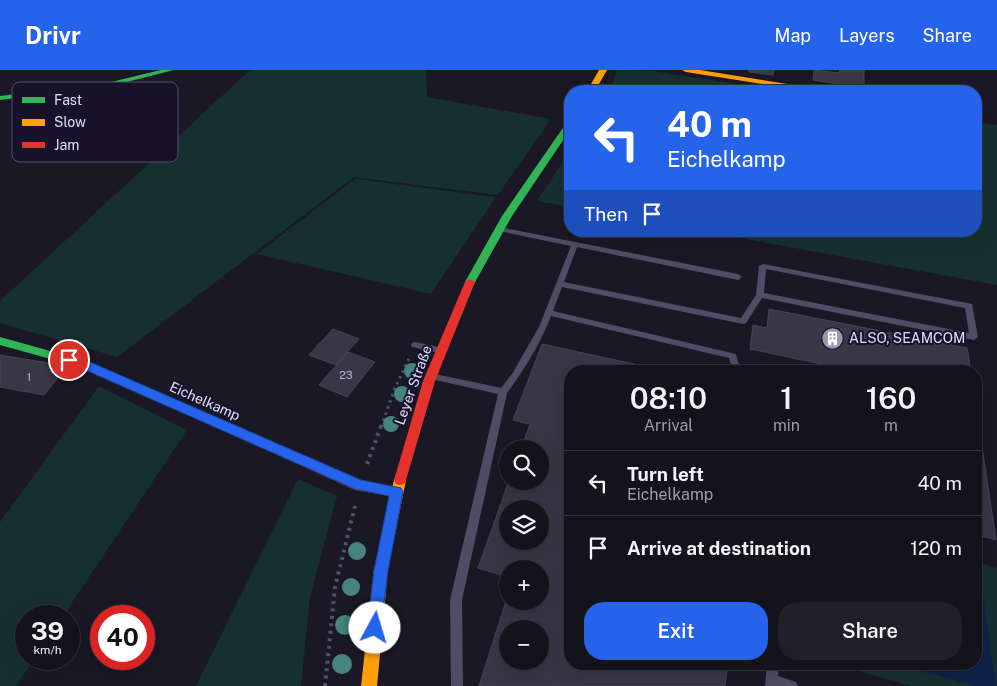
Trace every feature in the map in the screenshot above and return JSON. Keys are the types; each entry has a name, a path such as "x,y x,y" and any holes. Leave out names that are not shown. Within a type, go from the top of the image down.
{"street":[{"path":"124,82 170,70"},
{"path":"595,85 603,70"},
{"path":"686,70 781,85"},
{"name":"Leyer Straße","path":"369,686 381,571 396,492 411,436 431,376 474,272 499,229 564,133"},
{"name":"Eichelkamp","path":"0,341 86,365 360,486 396,492"}],"lane":[{"path":"499,229 738,277"},
{"path":"457,686 456,600 503,392 524,360 549,313 575,244"},
{"path":"560,284 743,320 760,295 763,266 969,306 974,337 760,295"},
{"path":"549,313 733,356 735,365"},
{"path":"415,345 441,351"},
{"path":"431,376 503,392"},
{"path":"773,670 772,683 792,686"}],"green space":[{"path":"250,70 426,70 427,97 551,119 498,195 354,177 117,357 0,323 0,301 150,162 178,162 178,137"},
{"path":"617,70 652,71 744,85 611,85"},
{"path":"982,123 997,125 997,285 735,237 982,237"},
{"path":"564,160 564,206 537,201"},
{"path":"355,179 496,197 431,294 257,254"},
{"path":"99,386 187,430 70,605 15,605 15,670 27,670 16,686 0,686 0,522"},
{"path":"298,479 337,496 310,597 301,686 196,686"},
{"path":"982,564 997,568 997,686 911,686 861,672 861,670 982,670"}],"water":[{"path":"982,595 996,686 976,686 918,670 982,670"}],"building":[{"path":"749,70 774,70 773,75 749,72"},
{"path":"814,70 839,73 840,70 864,70 864,85 845,85 813,80"},
{"name":"ALSO, SEAMCOM","path":"769,309 967,348 970,365 826,365 750,349 753,325 767,328"},
{"path":"333,329 359,339 336,365 309,355"},
{"path":"542,344 638,365 564,365 564,670 727,670 725,686 479,686 499,623 499,670 549,670 549,620 500,620 503,610 549,610 549,560 499,560 499,574 478,568 499,509 499,550 549,550 549,500 502,500 506,490 549,490 549,440 524,440 530,424 513,420"},
{"path":"348,352 375,362 347,397 319,385"},
{"path":"0,355 67,366 44,395 0,387"},
{"path":"982,447 996,540 982,536"}],"traffic: fast":[{"path":"120,82 170,70"},
{"path":"0,98 12,97"},
{"path":"470,282 507,216 564,133"},
{"path":"0,341 86,365 211,420"}],"traffic: slow":[{"path":"594,85 603,70"},
{"path":"686,70 781,85"},
{"path":"369,686 381,569 400,480"}],"traffic: jam":[{"path":"400,480 429,381 470,282"},
{"path":"211,420 359,486 396,492"}],"place":[{"name":"ALSO, SEAMCOM","path":"833,338"}],"route":[{"path":"69,360 86,365 360,486 396,492 381,571 375,628"}]}
